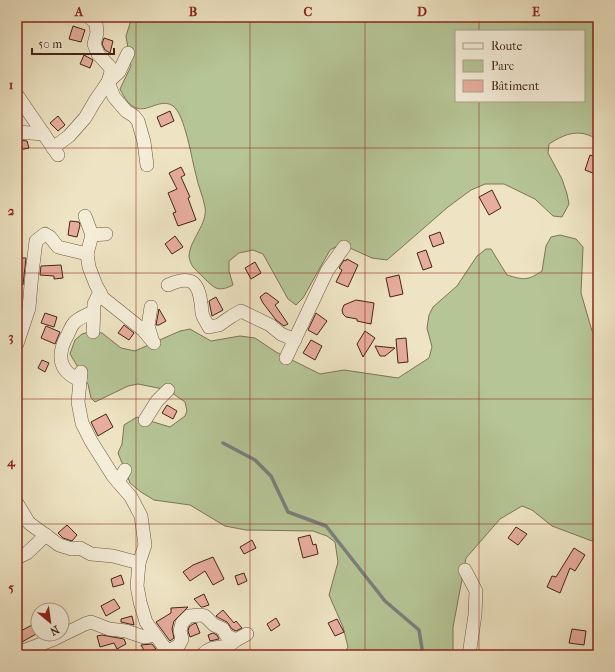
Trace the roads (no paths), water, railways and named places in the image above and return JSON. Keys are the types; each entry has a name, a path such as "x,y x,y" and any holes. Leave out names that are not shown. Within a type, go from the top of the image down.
{"street":[{"path":"88,17 96,23 97,33 94,44 98,54 110,67 111,72 108,82 114,97 126,111 134,116 138,121 144,142 147,165"},
{"path":"17,95 55,151 84,118 108,82 119,72 128,53"},
{"path":"17,132 44,134"},
{"path":"85,216 92,235 87,254 89,267 103,298 143,330 154,343 148,326 151,307"},
{"path":"17,344 29,308 32,273 31,242 44,234 50,237 58,247 87,254"},
{"path":"92,235 106,234"},
{"path":"286,358 327,271 344,247"},
{"path":"168,286 178,281 188,280 195,284 200,292 203,316 209,327 219,325 242,311 270,325 281,334 294,340"},
{"path":"93,332 94,304 100,292"},
{"path":"93,312 74,322 65,338 60,356 63,369 72,377 80,376 78,402 82,423 118,482 132,497 141,516 145,545 139,563 137,586 146,622 168,654 179,645 182,639 180,631 182,623 189,616 206,616 214,625 223,629 226,635 241,637 229,646 220,646 210,649 202,655"},
{"path":"145,420 157,401 168,390"},
{"path":"118,482 125,470"},
{"path":"17,503 29,523 59,545 72,549 80,548 91,554 113,556 139,563"},
{"path":"17,558 27,553 46,535"},
{"path":"465,570 476,591 476,615 469,655"},
{"path":"17,652 52,640 91,622 109,629 126,631 144,637 155,634"}],"waterway":[{"path":"223,443 255,460 271,476 288,512 326,526 385,601 419,630 423,655"}]}
